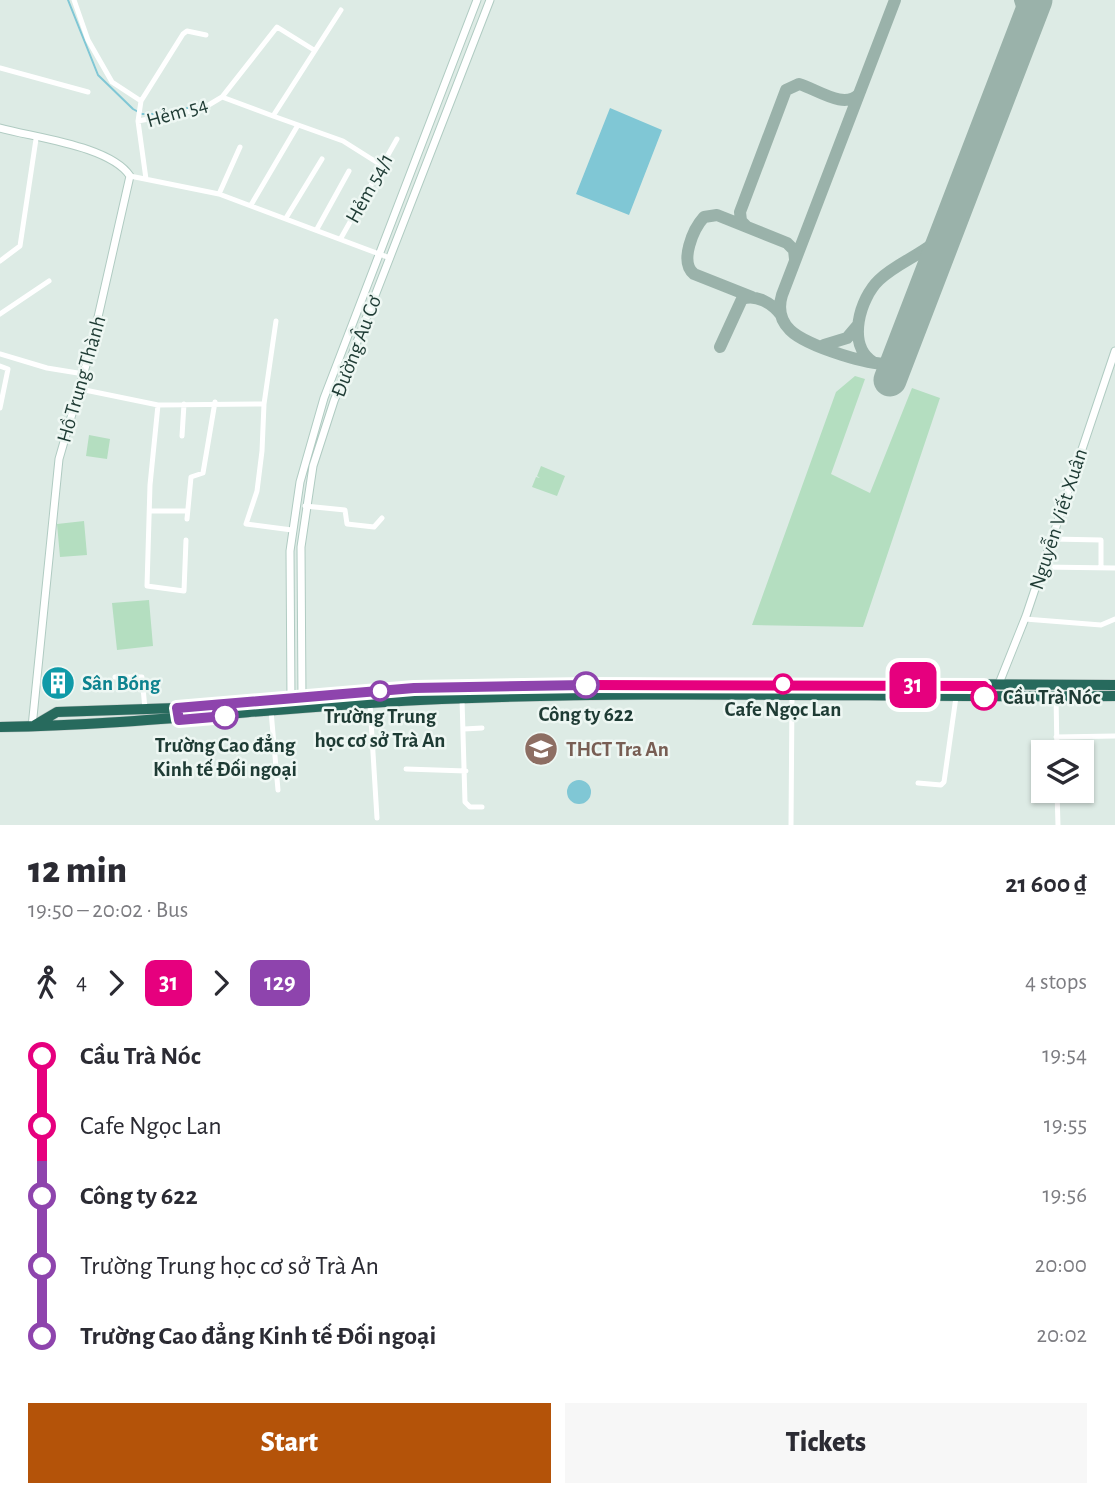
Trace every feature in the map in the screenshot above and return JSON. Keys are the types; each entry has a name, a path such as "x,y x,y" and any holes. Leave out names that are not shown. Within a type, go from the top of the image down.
{"highway":[{"path":"0,727 179,720 271,711 296,703 414,688 659,683 984,692 1056,691 1113,684"},
{"path":"32,727 57,712 296,703 370,704 659,694 956,697 984,692 998,686 1115,696"},
{"path":"177,708 179,720"}],"street":[{"path":"74,0 84,32 112,82 141,101"},
{"name":"Đường Âu Cơ","path":"296,703 289,568 292,530 305,461 331,381 477,0"},
{"name":"Đường Âu Cơ","path":"296,703 299,570 305,506 316,454 490,0"},
{"path":"273,116 341,10"},
{"name":"Hẻm 54","path":"146,179 138,121 202,109 222,97 276,27 314,50"},
{"path":"138,121 141,101 183,34 187,31 206,35"},
{"path":"0,68 88,92"},
{"path":"222,97 343,141 381,165"},
{"path":"251,205 298,125"},
{"path":"0,129 102,153 123,165 130,176 219,194 390,258"},
{"path":"0,261 20,246 36,139"},
{"name":"Hẻm 54/1","path":"341,238 397,139"},
{"path":"219,194 240,147"},
{"path":"286,218 322,159"},
{"path":"317,229 349,171"},
{"name":"Hồ Trung Thành","path":"32,727 59,458 84,374 130,176"},
{"path":"0,314 49,281"},
{"path":"276,321 264,404 257,491 246,524 292,530"},
{"name":"Nguyễn Viết Xuân","path":"998,686 1042,568 1115,351"},
{"path":"0,354 47,368 84,374"},
{"path":"0,366 8,369 0,408"},
{"path":"331,381 341,384"},
{"path":"80,389 158,405 215,402 264,404"},
{"path":"187,519 191,477 203,473 215,402"},
{"path":"182,436 184,404"},
{"path":"158,405 147,586 184,592 186,540"},
{"path":"305,506 345,510 347,524 351,527 374,527 382,518"},
{"path":"150,511 187,511"},
{"path":"1052,539 1101,540 1101,568"},
{"path":"1042,568 1115,568"},
{"path":"1024,619 1101,625 1115,619"},
{"path":"115,677 142,677 145,709"},
{"path":"1056,691 1056,740"},
{"path":"791,825 792,695"},
{"path":"918,783 941,785 944,782 956,697"},
{"path":"462,699 466,805 482,807"},
{"path":"370,704 377,818"},
{"path":"271,711 278,790"},
{"path":"464,729 482,728"},
{"path":"1056,737 1115,736"},
{"path":"406,769 466,771"},
{"path":"1058,803 1058,825"}],"green space":[{"path":"855,376 865,379 831,474 870,493 912,388 940,398 863,627 752,625 836,392"},
{"path":"89,435 110,439 107,459 86,456"},
{"path":"541,466 565,476 557,496 532,487 536,477 540,478 537,476"},
{"path":"84,521 87,555 60,557 57,524"},
{"path":"149,600 153,646 117,650 112,603"}],"water":[{"path":"610,108 662,130 629,215 576,194"},
{"path":"579,780 588,783 591,792 588,801 579,804 570,801 567,792 570,783"}],"waterway":[{"path":"68,0 98,75 133,109 142,114 157,114 203,105"}],"taxiway":[{"path":"895,0 782,295 780,309 790,330 811,343 874,363 897,363"},
{"path":"1020,0 1026,19 1020,41"},
{"path":"747,227 741,221 740,212 786,90 799,84 838,99 846,100 859,94"},
{"path":"752,297 694,274 690,269 689,246 704,217 717,215 787,243 794,250 795,259"},
{"path":"873,362 860,345 858,333 866,298 879,280 937,240 951,222"},
{"path":"720,347 742,299 763,301 781,315"},
{"path":"824,345 847,338 858,325"}],"runway":[{"path":"890,380 1036,0"}],"bus line":[{"name":"31","path":"586,685 659,683 984,686 984,697"},
{"name":"129","path":"225,716 179,720 177,708 414,688 586,685"}],"place":[{"name":"Sân Bóng","path":"58,683"},
{"name":"Cafe Ngọc Lan","path":"783,684"},
{"name":"Công ty 622","path":"586,685"},
{"name":"Trường Trung học cơ sở Trà An","path":"380,691"},
{"name":"Cầu Trà Nóc","path":"984,697"},
{"name":"Trường Cao đẳng Kinh tế Đối ngoại","path":"225,716"},
{"name":"THCT Tra An","path":"541,749"}]}
